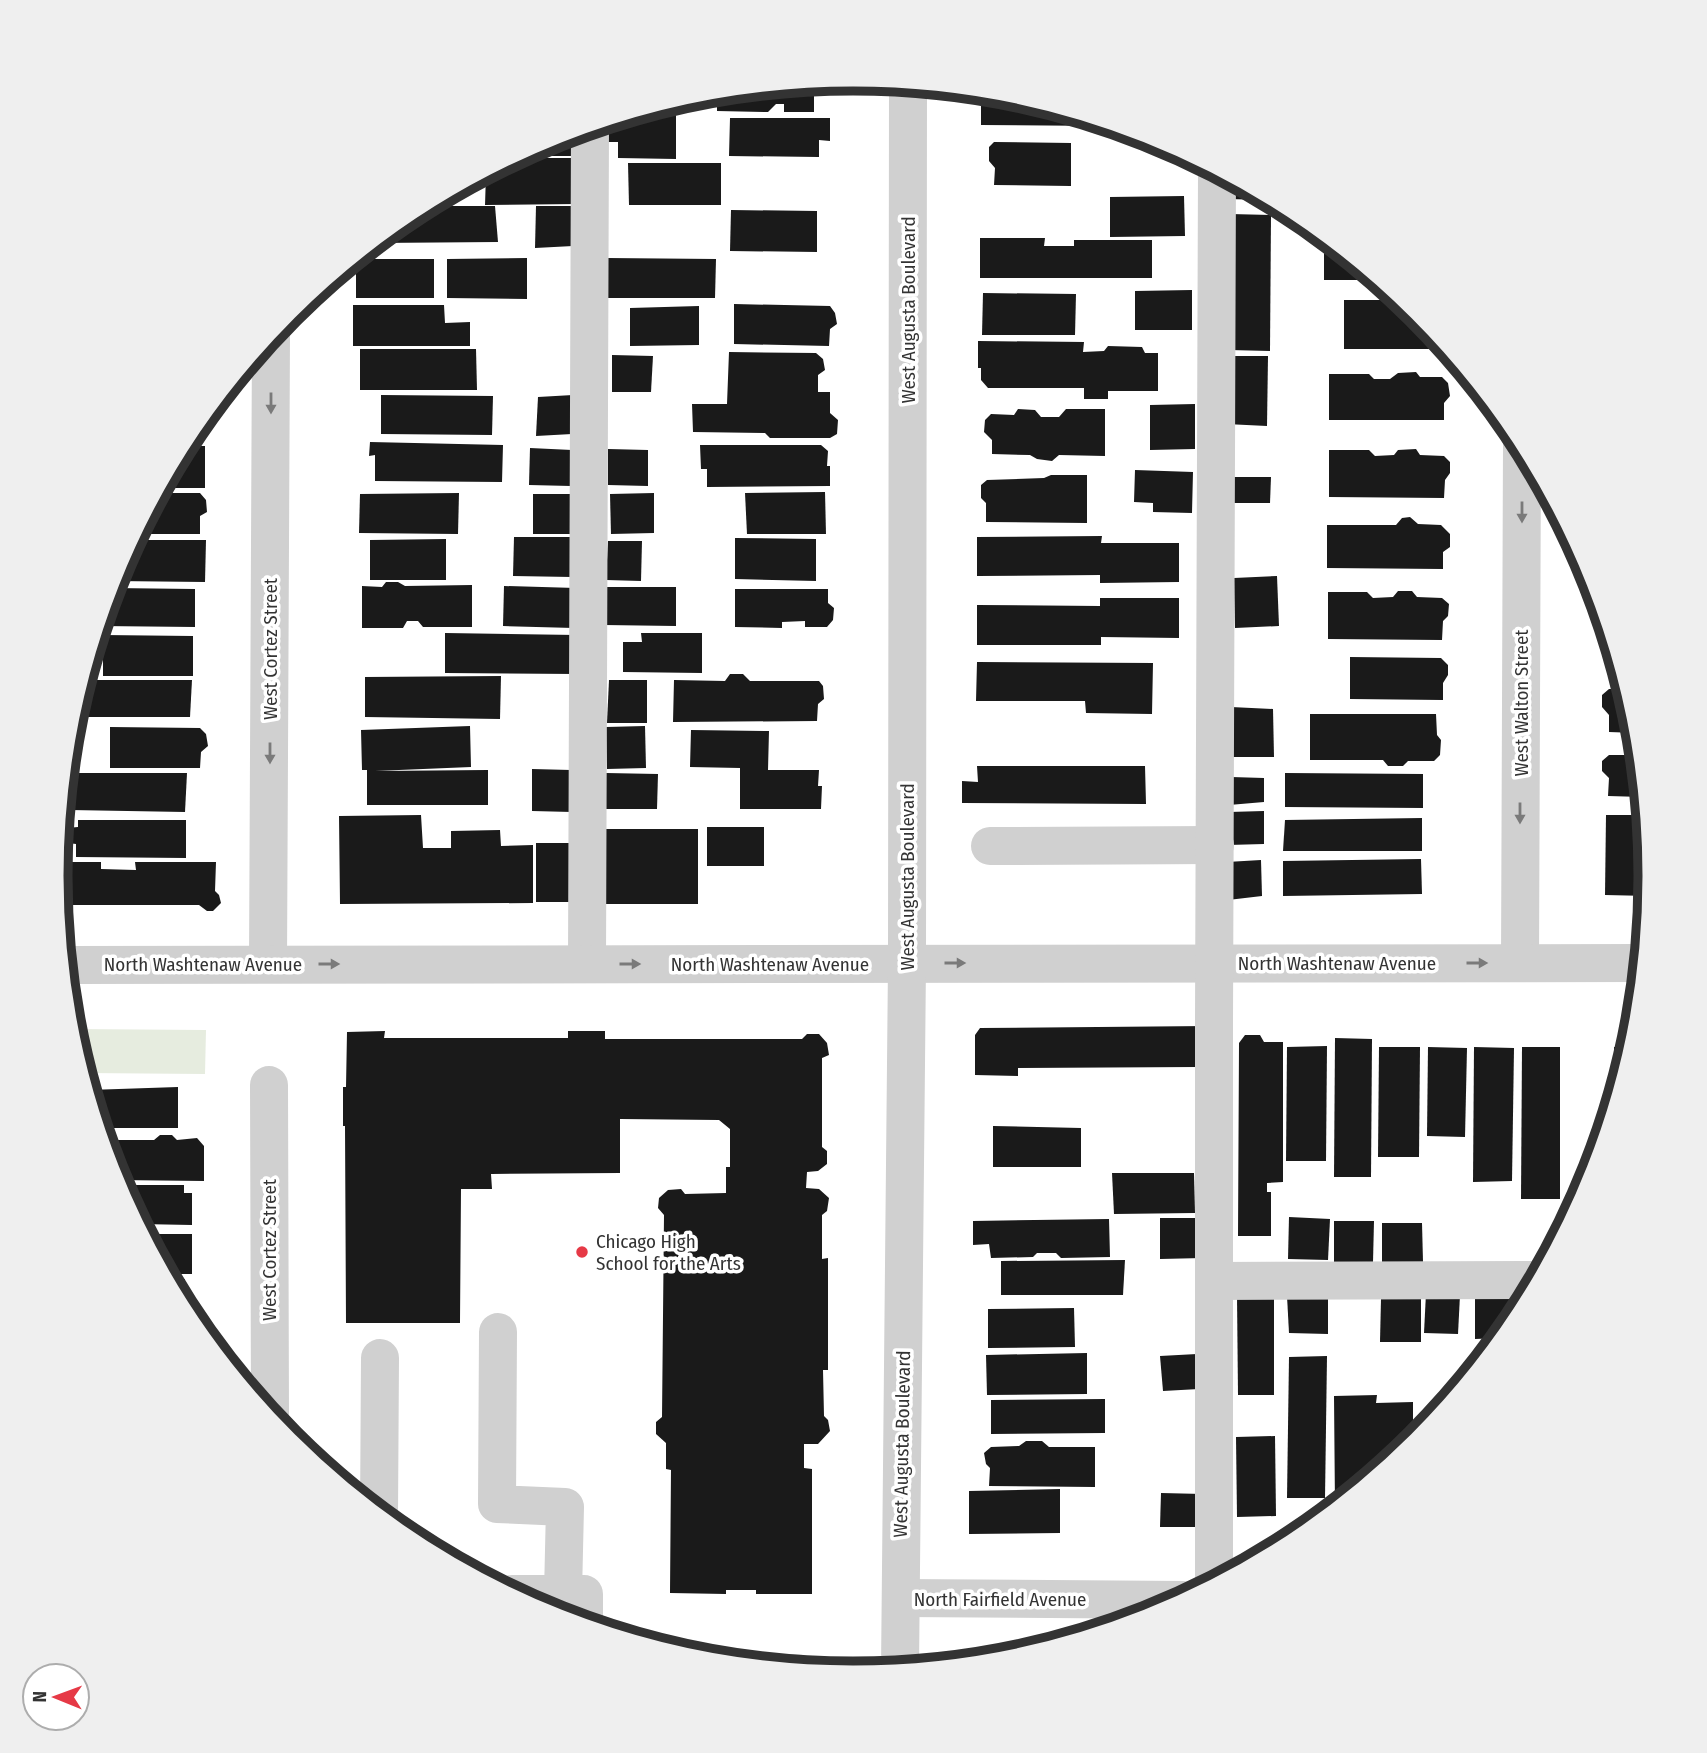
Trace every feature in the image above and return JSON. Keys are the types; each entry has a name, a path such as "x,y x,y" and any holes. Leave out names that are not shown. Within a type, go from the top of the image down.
{"street":[{"name":"West Augusta Boulevard","path":"900,1660 908,963 908,93"},
{"path":"587,964 590,137"},
{"path":"1214,1574 1217,181"},
{"name":"West Cortez Street","path":"268,964 271,350"},
{"name":"West Walton Street","path":"1520,963 1522,465"},
{"path":"990,846 1214,845"},
{"name":"North Washtenaw Avenue","path":"74,965 1634,962"},
{"name":"West Cortez Street","path":"269,1085 270,1402"},
{"path":"1214,1281 1527,1280"},
{"path":"498,1332 497,1504 565,1507 574,1609"},
{"path":"379,1502 380,1358"},
{"name":"North Fairfield Avenue","path":"901,1598 1159,1600"}],"shaded area":[{"path":"83,1029 206,1030 205,1074 93,1073"}],"building":[{"path":"814,93 814,112 784,112 784,104 776,104 768,112 717,111 717,103"},
{"path":"981,102 1083,126 981,125"},
{"path":"676,112 676,159 618,158 618,142 607,142 608,131"},
{"path":"730,118 830,118 830,141 819,140 819,157 729,156"},
{"path":"577,142 577,156 542,156"},
{"path":"994,142 1071,143 1071,186 994,185 995,168 989,161 989,147"},
{"path":"537,158 578,158 578,204 485,205 486,183 506,172"},
{"path":"628,163 721,163 721,205 629,205"},
{"path":"1227,186 1252,200 1227,199"},
{"path":"1184,196 1185,236 1110,237 1110,197"},
{"path":"445,206 495,206 498,242 391,243"},
{"path":"536,206 574,206 573,246 535,248"},
{"path":"731,210 817,211 817,252 730,251"},
{"path":"1230,214 1271,215 1270,351 1229,350"},
{"path":"980,238 1045,238 1044,246 1074,246 1074,240 1152,240 1152,278 980,278"},
{"path":"1324,248 1364,280 1324,280"},
{"path":"527,258 527,299 447,298 447,259"},
{"path":"607,258 716,259 715,298 607,298"},
{"path":"369,259 434,259 434,298 356,298 356,270"},
{"path":"1192,290 1192,330 1135,330 1135,291"},
{"path":"983,293 1076,294 1075,335 982,335"},
{"path":"1344,300 1386,300 1435,349 1344,349"},
{"path":"734,304 830,306 835,313 837,324 830,329 829,346 734,344"},
{"path":"353,305 444,305 445,323 470,322 470,346 353,346"},
{"path":"699,306 699,345 630,346 630,308"},
{"path":"978,341 1084,342 1083,352 1104,351 1108,346 1142,347 1145,353 1158,353 1158,391 1108,391 1108,399 1084,399 1084,388 988,388 981,380 981,368 978,368"},
{"path":"360,349 476,349 477,390 360,390"},
{"path":"729,352 816,353 823,359 825,370 818,375 818,392 830,392 830,413 838,420 837,434 830,438 770,438 765,433 693,432 692,404 727,404"},
{"path":"612,355 653,356 651,392 612,392"},
{"path":"1226,356 1268,356 1267,426 1226,424"},
{"path":"1416,372 1420,377 1442,377 1448,383 1450,396 1444,403 1444,420 1329,420 1329,374 1369,374 1374,379 1390,379 1398,373"},
{"path":"381,395 493,396 492,435 381,434"},
{"path":"573,395 572,434 536,436 538,397"},
{"path":"1195,404 1195,449 1150,450 1150,405"},
{"path":"1018,409 1035,410 1041,417 1059,417 1066,409 1105,409 1105,456 1059,455 1052,461 1030,455 992,454 992,440 984,432 985,420 991,414 1014,415"},
{"path":"370,442 503,445 502,482 375,481 375,455 369,456"},
{"path":"700,445 821,445 828,451 830,486 707,487 707,469 701,469"},
{"path":"197,446 205,446 205,488 171,488"},
{"path":"530,448 572,450 571,486 529,485"},
{"path":"608,449 648,450 648,486 608,485"},
{"path":"1416,449 1420,455 1444,456 1450,462 1444,498 1329,497 1329,450 1369,450 1375,456 1394,455 1398,450"},
{"path":"1135,470 1193,472 1192,513 1153,512 1153,503 1134,502"},
{"path":"1051,475 1087,475 1087,523 986,522 986,503 981,498 981,485 987,480 1044,478"},
{"path":"1231,477 1271,477 1270,503 1231,503"},
{"path":"825,492 826,534 747,534 745,493"},
{"path":"168,493 200,493 206,500 207,512 200,516 200,534 147,534"},
{"path":"459,493 458,534 359,533 360,494"},
{"path":"654,493 654,533 611,534 610,494"},
{"path":"533,494 576,494 576,534 533,534"},
{"path":"1410,517 1418,524 1441,525 1450,534 1450,547 1443,552 1443,569 1327,568 1327,525 1396,525 1402,518"},
{"path":"1102,536 1101,543 1179,543 1179,582 1100,583 1100,575 977,576 977,537"},
{"path":"514,537 572,537 572,577 513,576"},
{"path":"735,538 816,539 816,581 735,579"},
{"path":"446,539 446,580 370,580 370,540"},
{"path":"144,540 206,540 205,582 126,581"},
{"path":"608,541 642,541 641,581 606,580"},
{"path":"1277,576 1279,626 1235,628 1234,578"},
{"path":"386,582 398,582 405,586 472,585 472,627 423,627 418,621 407,621 403,628 362,628 362,586 382,587"},
{"path":"504,586 576,588 574,628 503,626"},
{"path":"604,587 676,587 676,626 604,625"},
{"path":"123,588 195,589 195,627 109,626"},
{"path":"735,589 828,589 828,603 834,608 833,620 827,627 805,627 805,621 782,622 782,628 735,627"},
{"path":"1398,591 1412,591 1417,597 1442,598 1449,604 1448,616 1443,621 1442,640 1328,639 1328,592 1367,592 1373,598 1393,597"},
{"path":"1100,598 1179,598 1179,638 1101,637 1101,645 977,645 977,605 1100,606"},
{"path":"445,633 577,635 577,674 445,673"},
{"path":"641,633 702,633 702,673 623,672 623,642 642,642"},
{"path":"107,635 193,636 193,676 103,676 103,647"},
{"path":"1350,657 1441,658 1448,665 1448,675 1443,683 1443,700 1350,699"},
{"path":"977,662 1153,663 1152,714 1086,713 1085,701 976,701"},
{"path":"730,674 743,674 750,681 819,681 823,686 824,699 818,704 817,721 673,722 674,680 725,681"},
{"path":"501,676 500,719 365,717 365,677"},
{"path":"93,680 192,680 190,717 84,717"},
{"path":"609,680 647,680 647,723 607,723"},
{"path":"1609,689 1616,689 1626,733 1609,732 1609,715 1602,707 1602,695"},
{"path":"1231,707 1273,709 1274,757 1232,757"},
{"path":"1310,714 1436,714 1437,735 1441,740 1440,755 1434,761 1408,761 1403,766 1388,766 1383,760 1310,760"},
{"path":"470,726 471,767 375,771 488,770 488,805 367,805 367,770 362,770 361,730"},
{"path":"645,726 646,768 607,769 606,727"},
{"path":"110,727 200,728 206,734 208,746 201,752 200,768 110,768"},
{"path":"691,730 769,731 768,770 819,770 818,786 822,786 821,809 740,809 740,768 690,767"},
{"path":"1609,755 1629,755 1634,797 1608,796 1609,778 1602,771 1602,761"},
{"path":"977,766 1145,766 1146,804 962,803 962,781 978,782"},
{"path":"532,769 571,770 572,812 532,811"},
{"path":"75,773 187,773 185,812 71,810"},
{"path":"606,773 658,774 657,809 606,809"},
{"path":"1285,773 1423,774 1423,808 1285,807"},
{"path":"1231,777 1264,778 1264,802 1229,805"},
{"path":"1264,811 1264,844 1228,845 1229,812"},
{"path":"421,815 423,848 451,848 451,831 500,830 501,846 533,845 533,903 340,904 339,816"},
{"path":"1606,815 1636,815 1638,896 1605,895"},
{"path":"1422,818 1422,851 1283,851 1285,820"},
{"path":"78,820 186,820 186,858 76,857 76,844 69,843 70,828 78,827"},
{"path":"707,827 764,827 764,866 707,866"},
{"path":"604,829 698,829 698,904 603,904"},
{"path":"536,843 572,843 573,902 536,902"},
{"path":"1421,859 1422,894 1283,896 1283,861"},
{"path":"1261,860 1262,896 1228,900 1227,862"},
{"path":"69,862 101,862 101,869 136,870 135,862 216,862 215,891 221,903 213,911 207,911 199,905 69,905"},
{"path":"1208,1026 1197,1067 1018,1068 1018,1076 975,1075 975,1035 980,1028"},
{"path":"385,1031 384,1038 568,1038 568,1031 605,1031 605,1039 802,1039 807,1034 819,1034 827,1043 829,1055 822,1058 822,1147 827,1151 827,1164 818,1171 807,1172 806,1188 819,1189 829,1198 827,1211 822,1215 822,1259 828,1258 828,1370 823,1370 824,1416 828,1420 830,1431 818,1444 804,1444 804,1468 812,1469 812,1594 756,1594 756,1590 726,1590 726,1594 670,1593 671,1470 666,1469 666,1443 656,1434 656,1422 662,1417 664,1215 658,1208 659,1198 668,1190 681,1189 685,1194 726,1193 726,1167 730,1167 730,1129 719,1120 620,1119 620,1173 491,1174 492,1189 461,1189 460,1323 346,1323 343,1087 346,1087 347,1032"},
{"path":"1245,1035 1260,1035 1264,1042 1283,1042 1283,1182 1267,1183 1267,1192 1271,1192 1271,1236 1238,1236 1239,1043"},
{"path":"1335,1038 1372,1039 1371,1177 1334,1177"},
{"path":"1327,1046 1326,1161 1286,1161 1287,1047"},
{"path":"1379,1047 1420,1047 1419,1157 1378,1157"},
{"path":"1428,1047 1467,1048 1465,1137 1427,1136"},
{"path":"1474,1047 1514,1048 1512,1181 1473,1182"},
{"path":"1522,1047 1560,1047 1560,1199 1521,1199"},
{"path":"1614,1047 1620,1047 1614,1072"},
{"path":"178,1087 178,1128 110,1128 98,1090"},
{"path":"993,1126 1081,1128 1081,1167 993,1167"},
{"path":"160,1135 172,1135 177,1140 197,1138 204,1146 204,1181 129,1180 114,1140 154,1140"},
{"path":"1112,1173 1194,1173 1195,1213 1114,1214"},
{"path":"132,1185 184,1185 184,1193 192,1193 192,1225 149,1224"},
{"path":"1289,1217 1330,1219 1328,1260 1288,1259"},
{"path":"1160,1218 1203,1218 1203,1258 1160,1259"},
{"path":"1109,1219 1110,1257 1061,1258 1056,1253 1037,1253 1033,1257 991,1258 989,1244 973,1245 973,1221"},
{"path":"1334,1221 1374,1221 1373,1262 1334,1262"},
{"path":"1382,1223 1422,1223 1423,1262 1382,1263"},
{"path":"154,1234 192,1234 192,1274 176,1274"},
{"path":"1125,1260 1123,1295 1001,1295 1001,1261"},
{"path":"1426,1293 1460,1295 1458,1334 1424,1333"},
{"path":"1237,1296 1274,1296 1274,1395 1238,1395"},
{"path":"1287,1296 1328,1296 1328,1334 1289,1333"},
{"path":"1421,1298 1421,1342 1380,1342 1381,1299"},
{"path":"1475,1299 1512,1299 1512,1304 1488,1339 1475,1339"},
{"path":"1074,1308 1075,1347 988,1348 988,1309"},
{"path":"1087,1353 1087,1394 987,1395 986,1355"},
{"path":"1197,1354 1199,1389 1163,1391 1160,1356"},
{"path":"1327,1356 1325,1498 1287,1498 1289,1357"},
{"path":"1377,1395 1376,1403 1413,1402 1413,1428 1335,1497 1334,1396"},
{"path":"1105,1399 1105,1433 991,1434 991,1400"},
{"path":"1275,1436 1276,1516 1237,1517 1236,1437"},
{"path":"1026,1441 1042,1441 1049,1447 1095,1447 1095,1487 989,1486 990,1468 986,1464 984,1453 991,1447 1019,1446"},
{"path":"1060,1489 1060,1533 969,1534 969,1491"},
{"path":"1161,1493 1203,1494 1203,1527 1160,1527"},
{"path":"748,1654 804,1655 804,1660"}],"place":[{"name":"Chicago High School for the Arts","path":"582,1252"}]}
